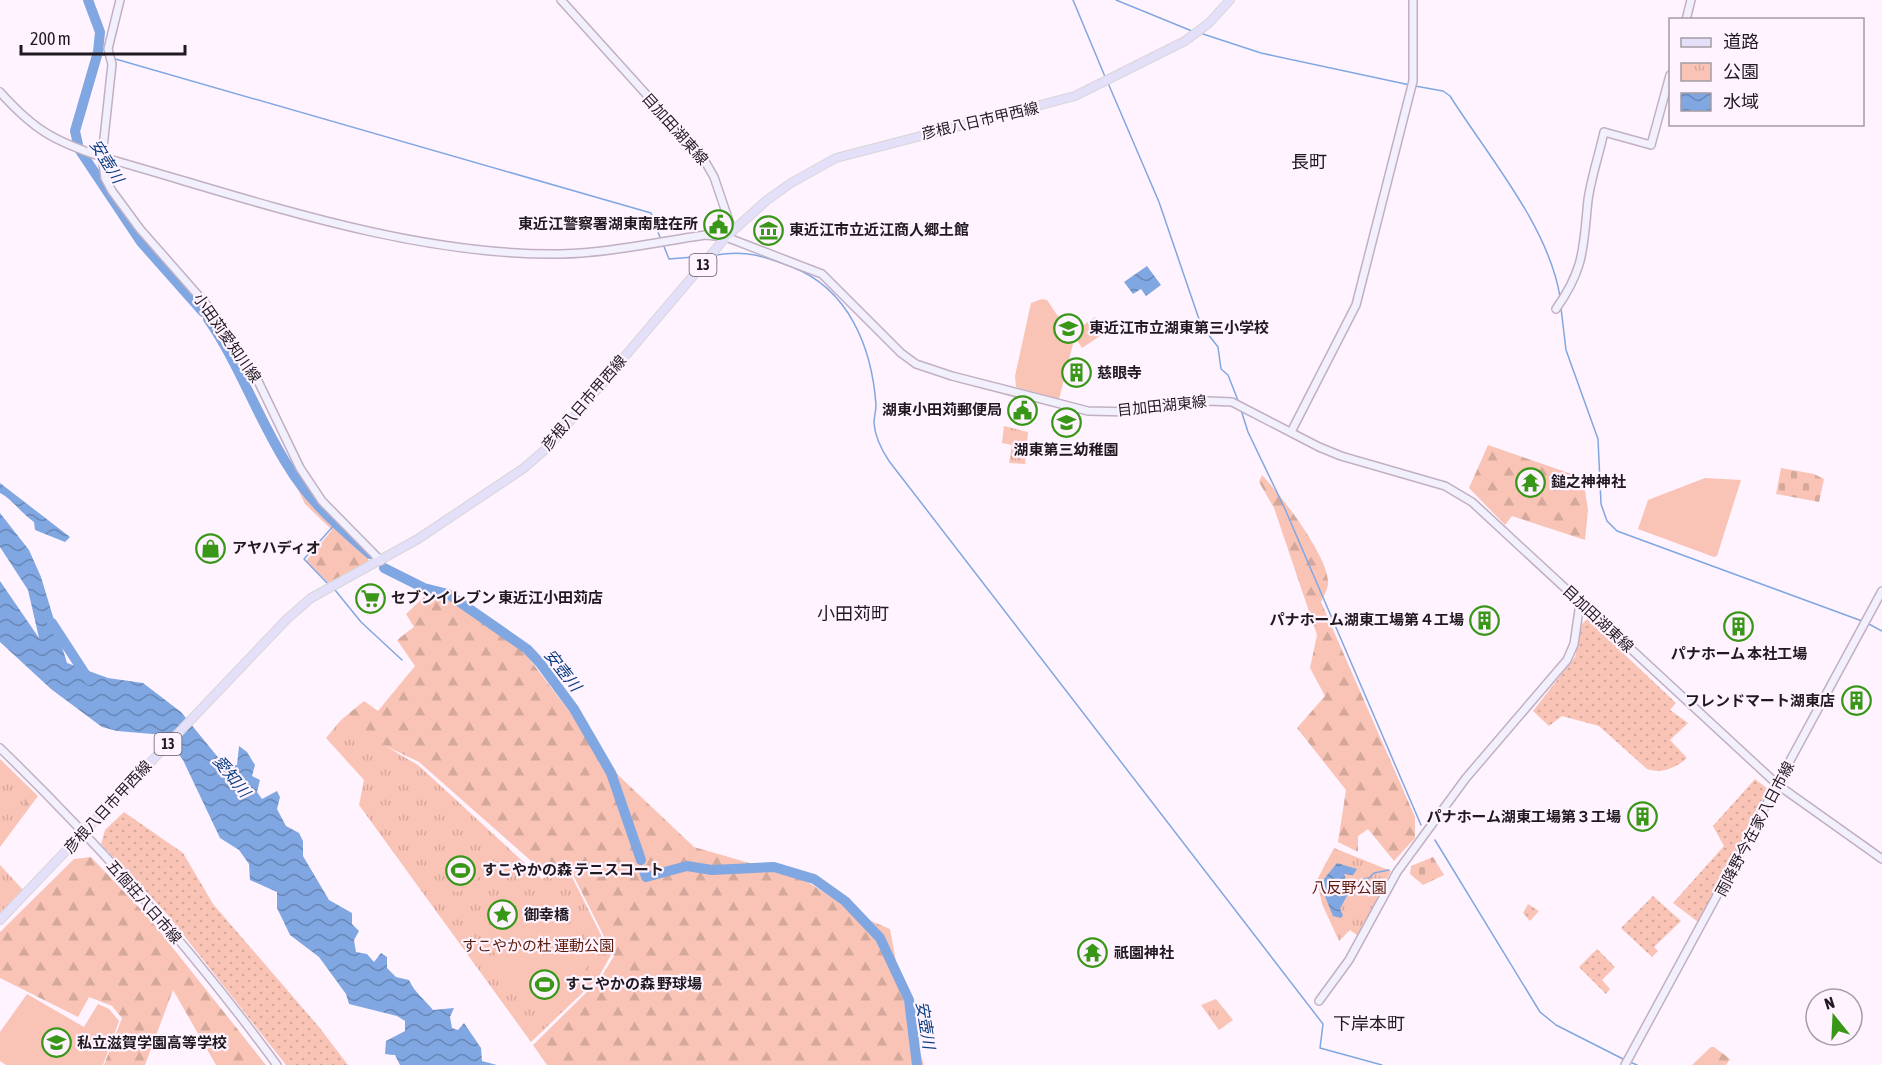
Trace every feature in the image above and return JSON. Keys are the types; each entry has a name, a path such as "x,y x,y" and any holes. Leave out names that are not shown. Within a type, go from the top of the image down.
{"main road":[{"path":"102,157 112,64 108,50 120,0"},
{"name":"目加田湖東線","path":"561,0 708,164 731,227 726,237 822,274 901,353 916,364 952,376 1088,411 1132,412 1209,400 1232,402 1341,456 1445,486 1464,495 1778,786 1882,859"},
{"name":"彦根八日市甲西線","path":"0,920 252,655 311,598 381,561 524,468 548,447 726,237 767,200 836,158 898,140 1011,115 1075,96 1185,41 1209,23 1230,0"},
{"path":"1291,432 1356,305 1413,81 1413,0"},
{"path":"1687,18 1692,0"},
{"path":"1556,309 1578,271 1585,249 1588,198 1604,132 1651,145 1669,82"},
{"path":"0,92 50,137 102,157 381,235 521,253 561,254 705,235 726,237"},
{"name":"小田苅愛知川線","path":"102,157 105,178 112,190 140,229 212,311 257,379 300,468 322,501 381,561"},
{"name":"雨降野今在家八日市線","path":"1625,1065 1882,591"},
{"path":"1319,1001 1348,960 1396,872 1466,778 1568,660 1574,645 1580,603"},
{"name":"五個荘八日市線","path":"0,748 84,833 160,917 277,1065"}],"green space":[{"path":"1042,299 1047,300 1074,340 1059,399 1016,387 1015,376 1031,303"},
{"path":"1095,317 1106,332 1082,348 1072,333"},
{"path":"1004,426 1028,432 1025,464 1009,463 1012,445 1002,443"},
{"path":"1488,445 1583,478 1588,510 1585,540 1512,516 1505,525 1469,488"},
{"path":"1781,468 1814,474 1824,479 1819,502 1776,494"},
{"path":"288,469 344,535 368,555 368,562 328,583 306,561 332,530 305,504"},
{"path":"1262,475 1291,511 1321,559 1328,584 1321,602 1415,817 1415,838 1394,861 1368,829 1358,836 1358,852 1338,842 1346,790 1297,728 1325,696 1310,668 1317,635 1274,508 1259,482"},
{"path":"1705,478 1741,480 1717,556 1714,557 1638,529 1648,500"},
{"path":"427,594 447,599 524,652 618,775 694,847 801,878 869,920 890,929 902,995 924,1065 547,1065 533,1045 600,979 614,956 567,863 546,874 419,762 371,739 341,720 364,701 378,711 415,666 397,640 414,627 406,614"},
{"path":"1587,619 1676,703 1670,710 1688,723 1670,740 1687,758 1678,765 1663,770 1647,769 1599,726 1562,716 1549,726 1533,711 1575,657 1582,624"},
{"name":"すこやかの杜 運動公園","path":"341,720 418,765 542,879 567,867 611,955 598,978 531,1042 359,805 364,780 326,738"},
{"path":"0,759 38,796 0,847"},
{"path":"0,764 23,785 31,796 0,839"},
{"path":"1755,779 1768,789 1698,922 1673,903 1724,846 1713,826"},
{"path":"124,812 183,853 213,904 319,1027 348,1065 286,1065 167,914 101,844 105,830"},
{"name":"すこやかの森 テニスコート","path":"465,848 483,875 457,892 439,865"},
{"name":"八反野公園","path":"1334,848 1391,871 1358,936 1350,930 1339,941 1322,904 1317,880"},
{"path":"91,857 149,918 266,1065 216,1065 173,990 145,1065 104,1065 122,1018 112,1006 89,997 78,1017 0,978 0,932 74,859"},
{"path":"1433,857 1444,875 1423,885 1410,874 1411,866"},
{"path":"0,865 24,891 0,915"},
{"path":"1653,896 1681,921 1654,947 1658,951 1652,957 1621,928"},
{"path":"1528,904 1539,911 1530,921 1523,913"},
{"name":"すこやかの森 野球場","path":"539,914 564,918 597,956 545,1013 536,1011 490,947 518,921"},
{"path":"1597,949 1615,967 1602,980 1610,989 1606,994 1579,967"},
{"name":"私立滋賀学園高等学校","path":"27,994 84,1027 98,1004 109,1009 119,1021 103,1065 6,1065 0,1061 0,1032"},
{"path":"1216,999 1233,1020 1219,1030 1201,1005"},
{"path":"1711,1047 1730,1059 1726,1065 1692,1065"}],"water":[{"path":"1147,266 1161,285 1146,296 1141,289 1133,294 1124,282"},
{"path":"0,483 70,537 65,542 35,530 34,522 0,493"},
{"path":"0,513 29,550 41,577 67,663 108,678 143,683 181,712 221,761 237,765 239,746 247,752 255,765 252,776 260,780 257,792 262,799 277,791 280,797 277,809 286,826 299,833 303,841 303,856 329,900 352,913 352,924 359,931 354,940 356,952 367,954 374,962 381,953 387,957 387,968 396,977 409,980 433,1010 454,1008 450,1017 452,1028 458,1030 464,1023 481,1048 482,1061 497,1065 400,1065 395,1055 385,1054 386,1041 405,1031 405,1021 397,1016 349,1004 346,994 319,957 290,935 277,908 277,892 250,880 249,864 239,850 220,838 183,760 164,735 117,731 102,727 51,689 0,642 0,581 39,638 28,590 0,547"},
{"path":"1337,863 1357,869 1353,875 1344,874 1348,885 1368,877 1364,885 1351,888 1340,909 1343,915 1341,918 1333,916 1324,894 1324,879"}],"waterway":[{"name":"安壺川","path":"88,0 100,32 98,52 75,131 79,149 141,242 203,312"},
{"path":"1073,0 1106,79"},
{"path":"1116,0 1192,31"},
{"path":"1200,33 1261,53 1410,85"},
{"path":"97,53 108,56"},
{"path":"112,58 651,213 661,240"},
{"path":"1108,83 1159,202 1201,325 1218,347 1221,369 1228,375 1239,403"},
{"path":"1415,86 1443,91 1450,96 1530,218 1544,244 1560,297"},
{"path":"663,244 669,259 706,256"},
{"path":"716,255 737,253 755,255 792,267 812,277 843,305 863,342 869,362 876,405 875,428 879,443 889,461 1323,1024 1320,1048 1382,1065"},
{"path":"1561,308 1566,350 1598,439 1601,504 1607,521 1617,531 1862,621"},
{"name":"安壺川","path":"208,319 230,355 267,430 296,478 325,513 370,554"},
{"path":"1241,410 1248,432 1285,509 1421,825"},
{"path":"327,583 304,559 336,523"},
{"name":"安壺川","path":"384,568 424,588 448,594 527,649 540,663 574,709 611,773 641,860"},
{"path":"335,590 361,622 402,660"},
{"name":"愛知川","path":"52,623 89,680"},
{"path":"1867,623 1882,631"},
{"path":"1435,840 1540,1012 1556,1025 1625,1060"},
{"name":"安壺川","path":"644,871 646,877 687,866 712,870 774,867 814,879 845,901 880,938 909,1000 917,1065"},
{"path":"1368,879 1374,873 1389,870"},
{"path":"1630,1062 1637,1065"}],"place":[{"name":"東近江警察署湖東南駐在所","path":"719,224"},
{"name":"東近江市立近江商人郷土館","path":"768,230"},
{"name":"東近江市立湖東第三小学校","path":"1068,328"},
{"name":"慈眼寺","path":"1076,373"},
{"name":"湖東小田苅郵便局","path":"1023,410"},
{"name":"湖東第三幼稚園","path":"1066,423"},
{"name":"鎚之神神社","path":"1530,482"},
{"name":"アヤハディオ","path":"211,548"},
{"name":"セブンイレブン 東近江小田苅店","path":"370,598"},
{"name":"パナホーム湖東工場第４工場","path":"1485,620"},
{"name":"パナホーム 本社工場","path":"1739,627"},
{"name":"フレンドマート湖東店","path":"1856,701"},
{"name":"パナホーム湖東工場第３工場","path":"1642,817"},
{"name":"すこやかの森 テニスコート","path":"461,870"},
{"name":"御幸橋","path":"503,915"},
{"name":"祇園神社","path":"1093,953"},
{"name":"すこやかの森 野球場","path":"544,984"},
{"name":"私立滋賀学園高等学校","path":"56,1043"}],"district":[{"name":"長町","path":"1309,162"},
{"name":"小田苅町","path":"853,614"},
{"name":"下岸本町","path":"1369,1024"}]}
